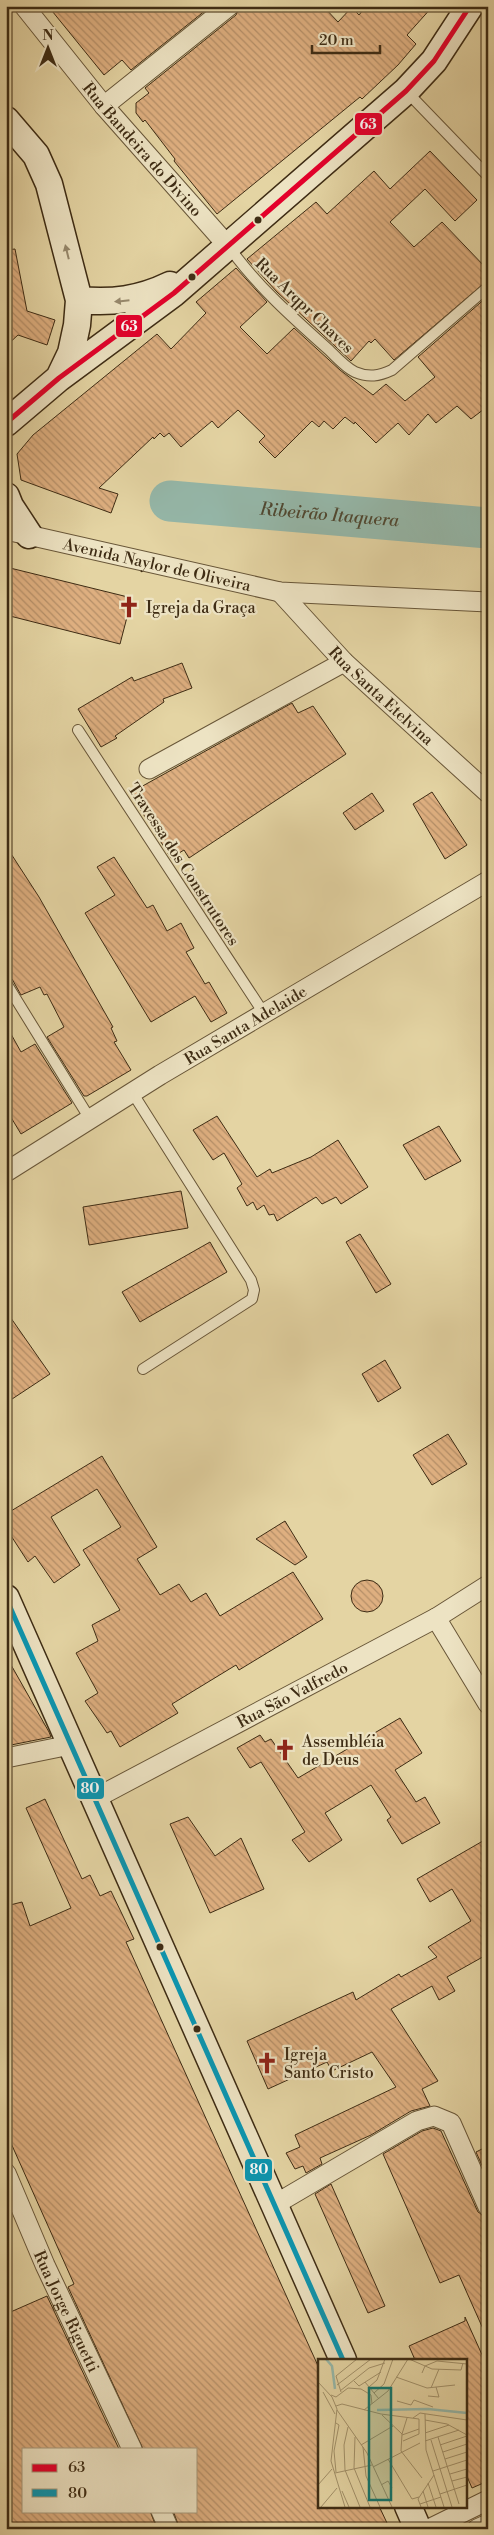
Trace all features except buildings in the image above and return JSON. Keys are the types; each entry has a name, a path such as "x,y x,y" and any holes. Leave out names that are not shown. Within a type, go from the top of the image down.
{"street":[{"name":"Rua Bandeira do Divino","path":"24,6 104,106 227,245"},
{"path":"104,106 229,6"},
{"path":"9,417 58,378 174,293 406,91 434,61 470,6"},
{"path":"6,120 36,155 49,184 79,300 77,325 71,353 58,378"},
{"path":"79,300 128,301 156,292 199,270"},
{"path":"6,496 18,532"},
{"name":"Avenida Naylor de Oliveira","path":"18,532 280,592 488,602"},
{"name":"Rua Santa Etelvina","path":"280,592 344,662 488,793"},
{"path":"149,769 344,662"},
{"name":"Rua Santa Adelaide","path":"6,1172 132,1092 488,881"},
{"name":"Rua São Valfredo","path":"94,1799 436,1618 488,1585"},
{"path":"6,1598 343,2359"},
{"path":"436,1618 488,1704"},
{"path":"6,1758 70,1745"},
{"path":"274,2205 417,2121 434,2116 451,2123 488,2207"},
{"name":"Rua Jorge Riguetti","path":"6,2173 45,2264 132,2448"},
{"path":"429,2529 488,2500"},
{"path":"409,2508 418,2529"},
{"path":"161,2512 169,2529"},
{"path":"477,2529 488,2524"}],"lane":[{"path":"406,91 488,176"},
{"name":"Rua Arqpr Chaves","path":"227,245 244,268 291,316 353,372 368,376 379,376 392,370 488,287"},
{"name":"Travessa dos Construtores","path":"78,730 265,1014"},
{"path":"6,982 90,1119"},
{"path":"132,1092 251,1280 254,1290 252,1299 143,1369"}],"waterway":[{"name":"Ribeirão Itaquera","path":"170,501 488,528"}],"transit line":[{"name":"63","path":"6,423 59,378 174,293 406,91 434,61 470,6"},
{"name":"80","path":"6,1598 343,2359"}],"place":[{"name":"Igreja da Graça","path":"129,607"},
{"name":"Assembléia de Deus","path":"285,1750"},
{"name":"Igreja Santo Cristo","path":"267,2063"}]}
